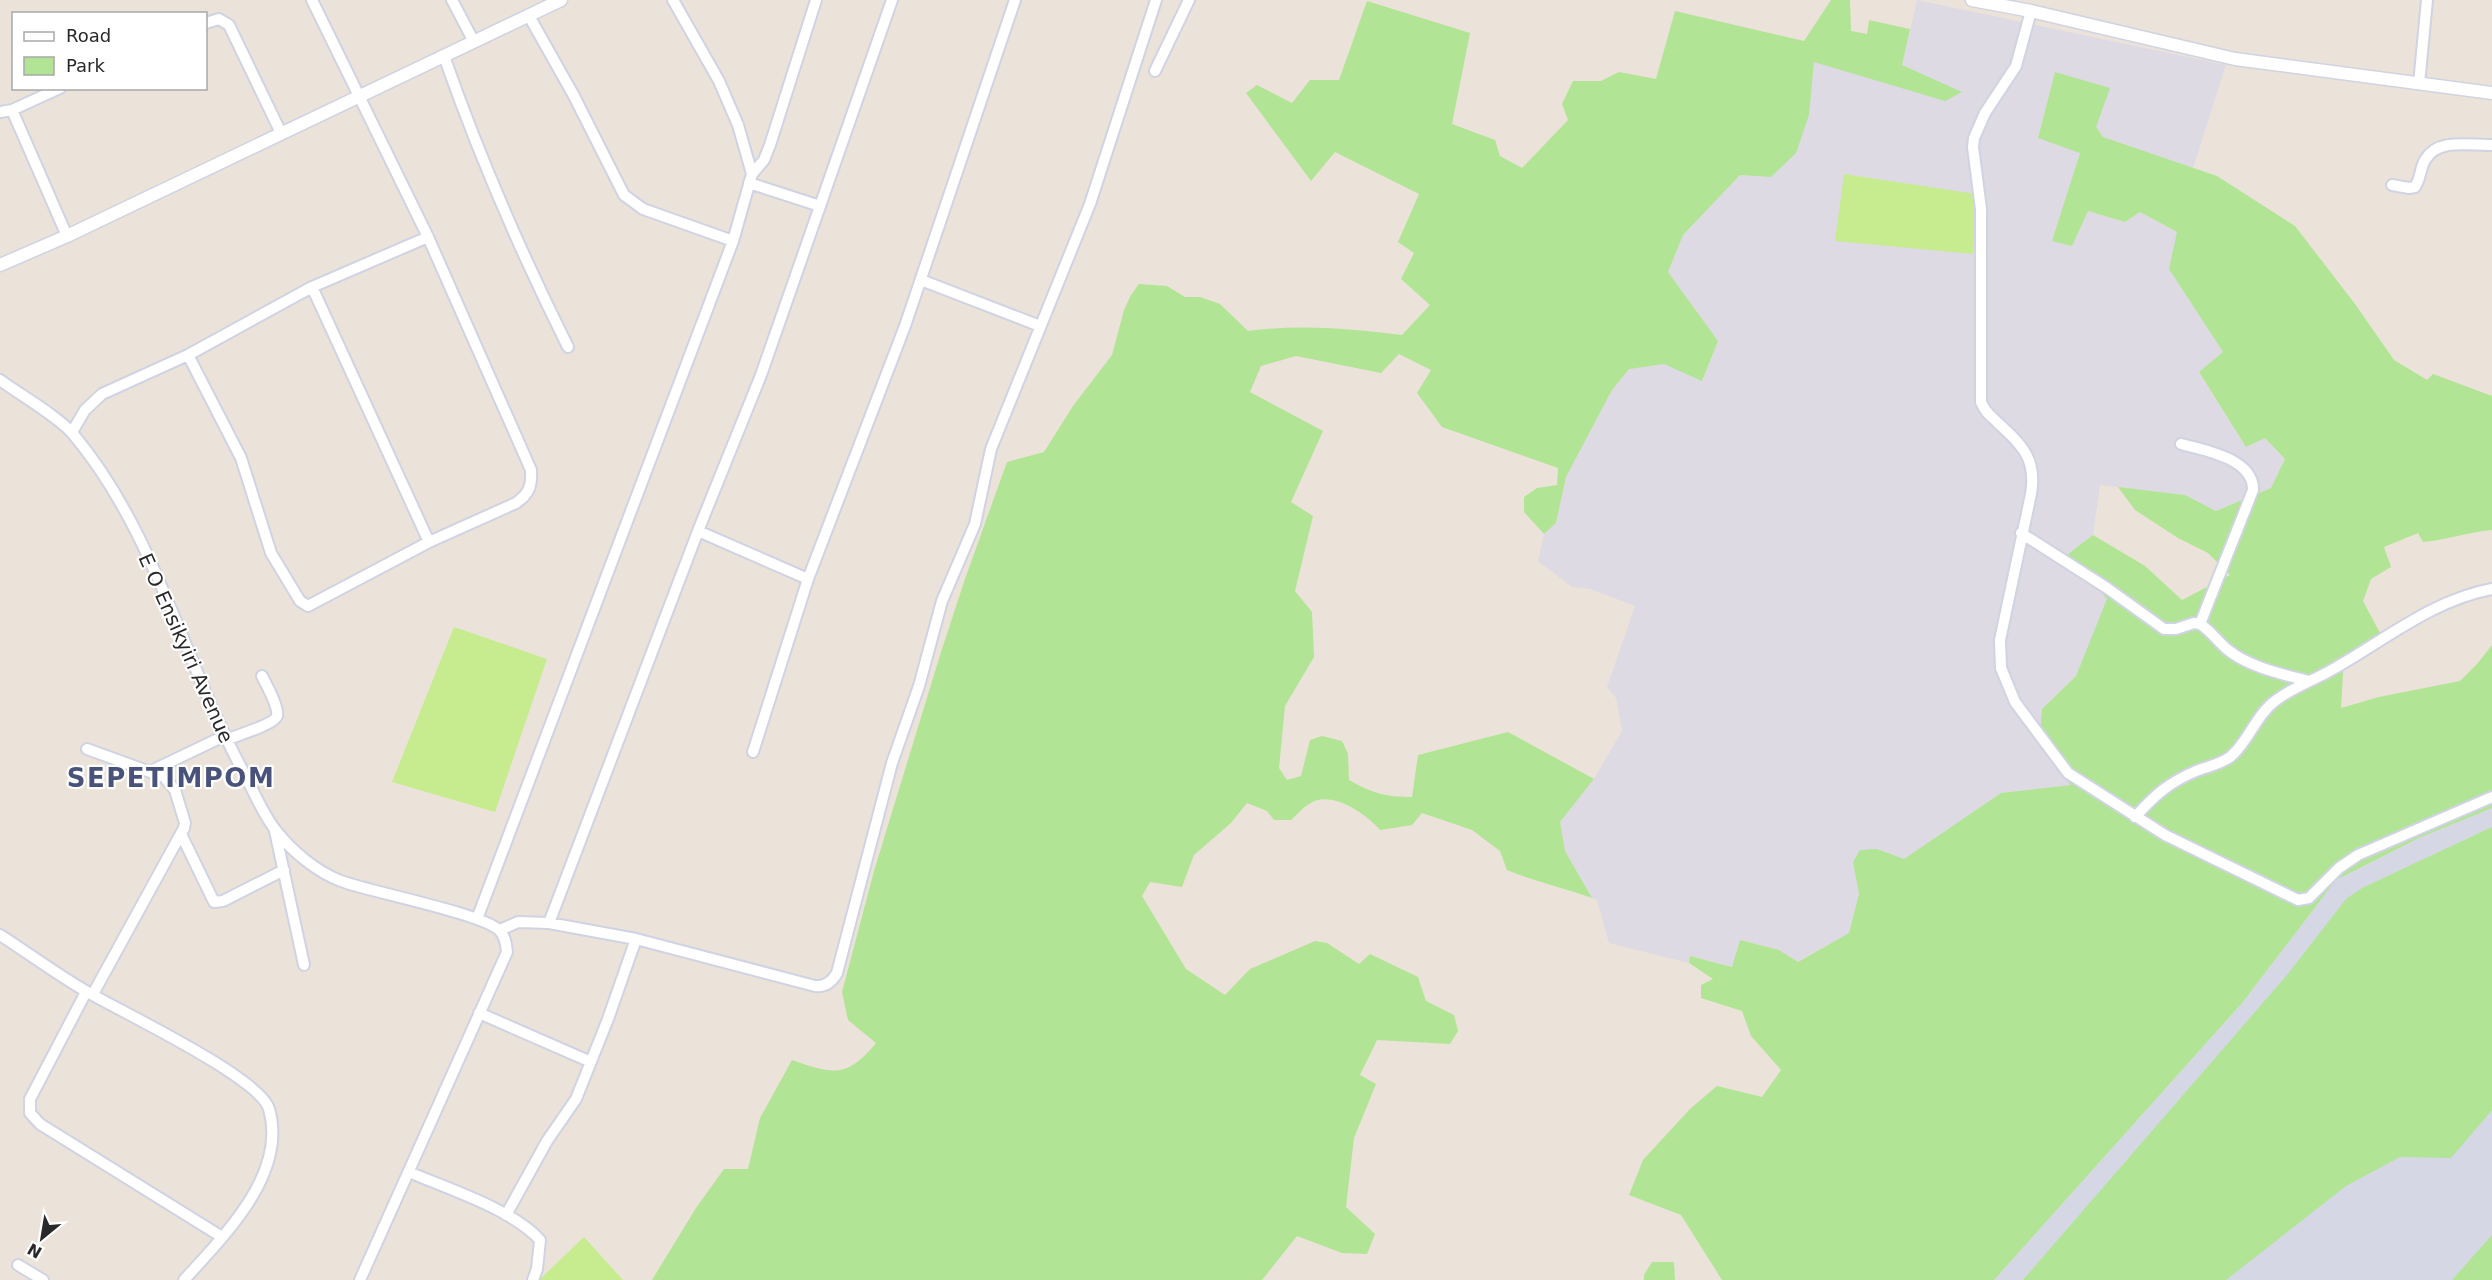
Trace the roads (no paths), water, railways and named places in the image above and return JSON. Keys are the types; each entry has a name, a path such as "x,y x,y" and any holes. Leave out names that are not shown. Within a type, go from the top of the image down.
{"street":[{"path":"188,355 241,458 271,553 304,604 308,606 429,542 516,502 525,496 532,482 531,470 428,237 312,0"},
{"path":"452,0 474,42"},
{"path":"0,265 67,236 561,0"},
{"path":"673,0 719,81 738,125 751,179"},
{"path":"477,919 733,241 751,179 764,160 770,144 816,0"},
{"path":"549,923 698,531 761,375 892,0"},
{"path":"753,752 808,579 921,280 1015,0"},
{"path":"360,1280 507,952 506,942 500,930 518,922 549,923 636,939 822,987 833,980 837,974 892,763 919,686 942,601 975,524 991,448 1090,204 1156,0"},
{"path":"1155,71 1189,0"},
{"path":"1972,0 2031,10 2235,59 2492,93"},
{"path":"2419,84 2427,0"},
{"path":"2031,10 2016,66 1982,118 1973,147 1981,209 1981,402 1985,412 2019,443 2028,456 2033,482 2000,640 2001,668 2015,702 2068,772 2165,835 2298,900 2308,898 2338,868 2358,855 2492,797"},
{"path":"529,16 574,96 624,195 643,209 733,241"},
{"path":"207,24 219,19 230,25 281,133"},
{"path":"444,56 465,116 508,220 568,347"},
{"path":"55,90 6,111 67,236"},
{"path":"2392,185 2415,187 2425,159 2438,147 2449,144 2492,145"},
{"path":"751,179 820,206"},
{"path":"72,432 85,410 102,394 188,355 312,287 428,237"},
{"path":"921,280 1040,326"},
{"path":"312,287 429,542"},
{"name":"E O Ensikyiri Avenue","path":"0,380 72,432 119,500 160,582 225,738 275,830 290,847 312,865 340,881 477,919 500,930"},
{"path":"2181,444 2218,453 2247,471 2253,481 2253,490 2200,624"},
{"path":"698,531 808,579"},
{"path":"2021,533 2107,588 2164,629 2176,629 2194,623 2200,624 2229,651 2242,658 2278,673 2308,681"},
{"path":"2135,817 2158,791 2175,780 2229,758 2275,700 2333,669 2405,624 2456,598 2492,589"},
{"path":"152,771 225,738 274,721 276,709 262,676"},
{"path":"87,749 164,777 175,790 185,817 184,828 30,1099 30,1113 40,1124 222,1237"},
{"path":"275,830 304,965"},
{"path":"181,834 214,902 223,901 284,870"},
{"path":"0,935 89,993 252,1086 266,1101 272,1134 267,1163 255,1194 222,1237 184,1280"},
{"path":"506,1215 547,1141 576,1099 636,939"},
{"path":"479,1013 591,1062"},
{"path":"409,1172 506,1215 531,1230 540,1240 537,1269 533,1280"},
{"path":"18,1265 43,1280"}],"district":[{"name":"SEPETIMPOM","path":"171,778"}]}
